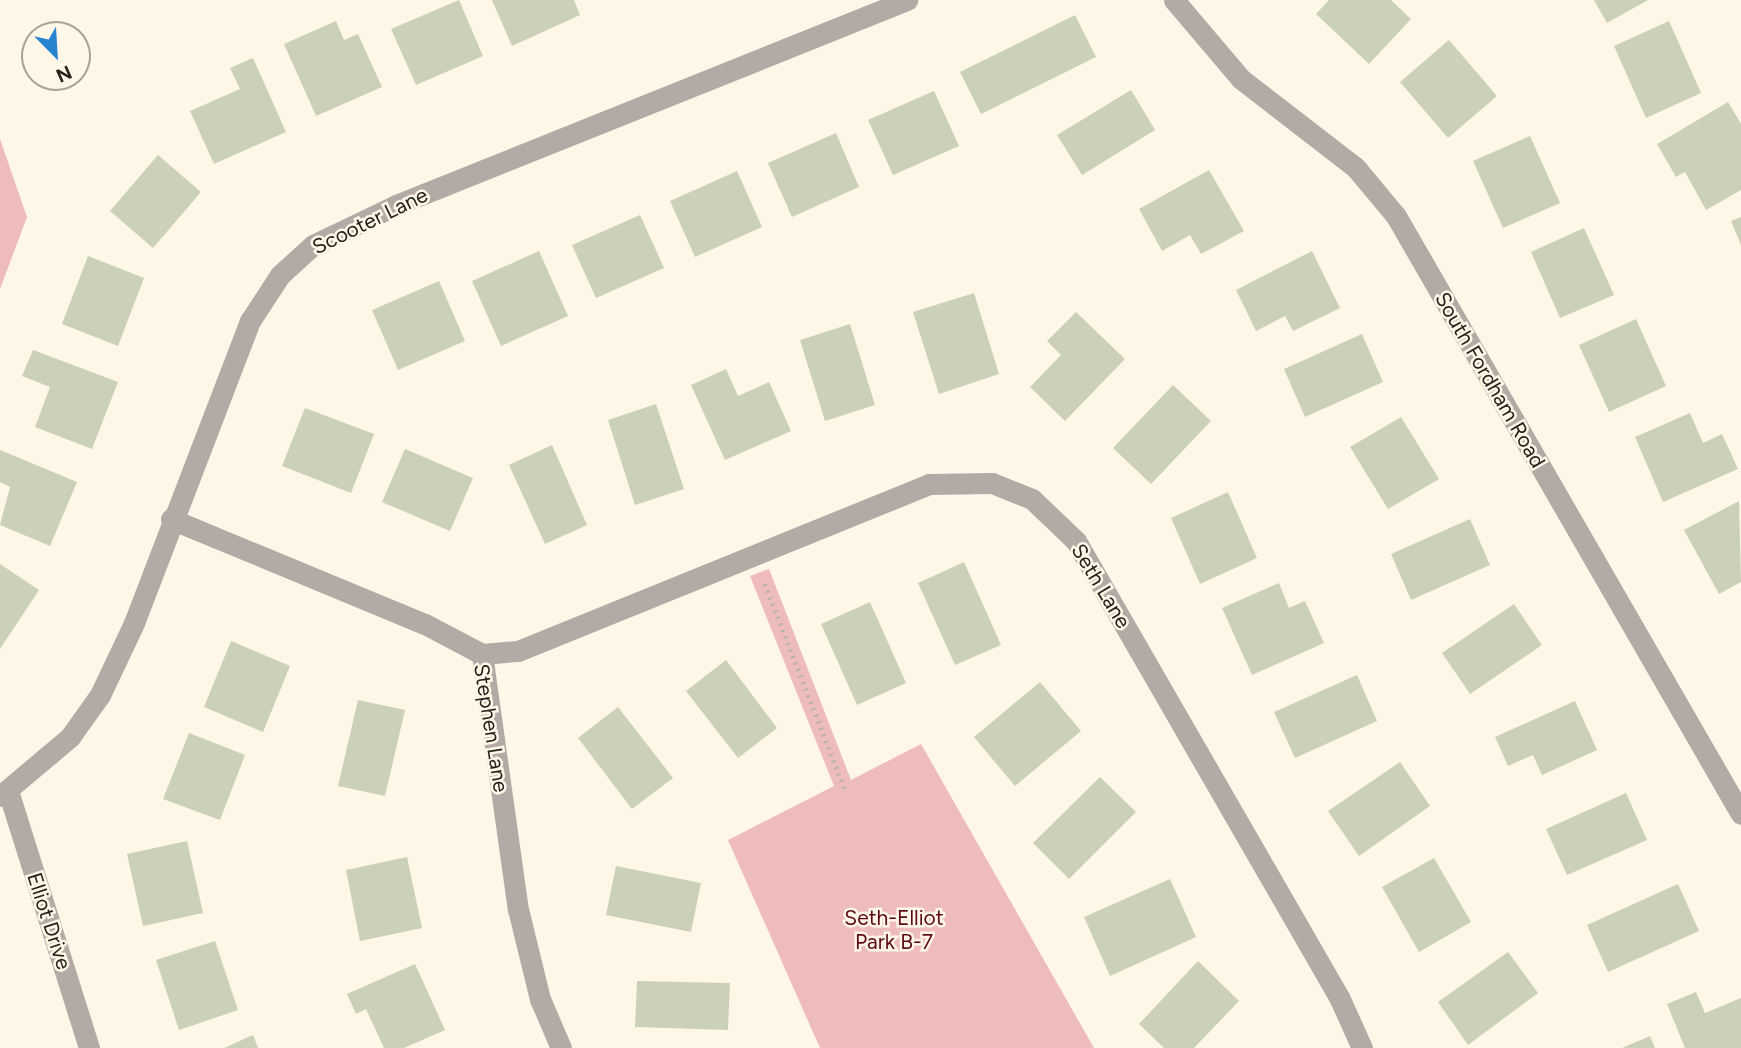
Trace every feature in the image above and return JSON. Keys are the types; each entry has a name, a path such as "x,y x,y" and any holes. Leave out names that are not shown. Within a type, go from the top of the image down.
{"street":[{"name":"Scooter Lane","path":"4,795 70,737 100,695 134,622 170,519 250,321 280,275 313,245 396,205 908,0"},
{"name":"South Fordham Road","path":"1174,0 1241,79 1356,168 1395,216 1741,814"},
{"name":"Seth Lane","path":"481,654 518,651 929,484 992,483 1032,499 1076,541 1339,997 1362,1048"},
{"name":"Stephen Lane","path":"170,519 425,624 481,654 518,909 540,999 561,1048"},
{"name":"Elliot Drive","path":"4,795 89,1048"}],"path":[{"path":"753,554 845,789"}],"green space":[{"path":"0,139 27,217 0,289"},
{"name":"Seth-Elliot Park B-7","path":"769,569 851,780 921,744 1094,1048 820,1048 728,840 834,786 750,576"}],"building":[{"path":"459,0 483,56 416,85 391,29"},
{"path":"492,0 574,0 580,15 512,46"},
{"path":"1329,0 1391,0 1411,19 1369,64 1316,14"},
{"path":"1594,0 1648,0 1607,23"},
{"path":"1075,15 1096,57 981,114 960,72"},
{"path":"336,21 344,40 358,34 382,87 316,116 284,44"},
{"path":"1669,21 1701,93 1646,118 1614,46"},
{"path":"1449,40 1497,96 1448,138 1400,82"},
{"path":"253,58 286,132 214,164 190,111 240,89 230,68"},
{"path":"1131,90 1155,130 1082,175 1057,135"},
{"path":"934,91 959,146 893,175 868,120"},
{"path":"1728,102 1741,124 1741,190 1706,210 1685,172 1676,177 1657,144"},
{"path":"836,133 859,187 792,217 768,163"},
{"path":"1530,136 1560,203 1503,228 1473,161"},
{"path":"158,155 201,192 153,248 110,211"},
{"path":"1209,170 1244,231 1201,254 1190,235 1162,251 1139,209"},
{"path":"737,171 762,227 695,257 670,201"},
{"path":"640,215 664,268 596,298 572,245"},
{"path":"1741,217 1741,245 1731,221"},
{"path":"1584,228 1614,295 1560,318 1531,252"},
{"path":"539,251 568,316 501,346 472,281"},
{"path":"1312,251 1340,308 1293,331 1285,316 1256,331 1236,290"},
{"path":"88,256 144,278 118,346 62,324"},
{"path":"439,281 465,341 398,370 372,310"},
{"path":"974,293 999,374 939,394 913,312"},
{"path":"1076,312 1125,359 1065,421 1030,387 1061,355 1047,341"},
{"path":"1636,319 1666,386 1609,412 1579,345"},
{"path":"850,324 875,405 825,421 800,340"},
{"path":"1362,334 1383,382 1305,417 1284,369"},
{"path":"33,350 118,382 92,449 35,427 50,387 22,376"},
{"path":"726,369 738,396 769,382 791,431 725,460 691,385"},
{"path":"1173,385 1211,421 1151,484 1113,448"},
{"path":"656,404 684,489 635,505 608,420"},
{"path":"305,408 374,434 351,493 282,466"},
{"path":"1690,413 1703,443 1722,434 1738,469 1663,502 1635,437"},
{"path":"1401,417 1439,479 1388,509 1350,447"},
{"path":"552,445 587,525 545,544 509,465"},
{"path":"405,449 473,478 450,531 382,502"},
{"path":"0,450 77,482 50,546 0,525 10,487 0,482"},
{"path":"1228,492 1257,558 1200,584 1171,518"},
{"path":"1739,501 1741,582 1719,594 1684,530"},
{"path":"1470,519 1490,565 1411,600 1391,554"},
{"path":"964,562 1001,645 955,665 918,583"},
{"path":"0,564 39,590 0,649"},
{"path":"1279,583 1289,608 1305,601 1324,643 1252,675 1222,608"},
{"path":"870,602 906,683 857,705 821,624"},
{"path":"1514,604 1542,645 1470,694 1442,653"},
{"path":"231,641 290,666 263,732 204,707"},
{"path":"726,660 777,728 738,758 686,691"},
{"path":"1357,675 1377,721 1295,758 1274,712"},
{"path":"1040,682 1081,731 1015,786 974,737"},
{"path":"358,700 405,710 385,796 338,786"},
{"path":"1575,701 1597,750 1542,775 1533,755 1508,766 1495,737"},
{"path":"618,707 673,778 632,809 578,738"},
{"path":"189,733 245,755 220,820 163,799"},
{"path":"1400,762 1430,806 1359,856 1328,811"},
{"path":"1100,777 1136,812 1069,879 1033,843"},
{"path":"1626,793 1647,840 1567,875 1546,829"},
{"path":"187,841 203,913 143,926 127,854"},
{"path":"407,857 422,928 360,941 346,870"},
{"path":"1434,858 1471,922 1419,952 1382,887"},
{"path":"616,866 701,883 691,932 606,915"},
{"path":"1170,879 1196,937 1110,976 1084,917"},
{"path":"1678,884 1699,931 1608,972 1587,925"},
{"path":"215,941 238,1010 179,1030 156,960"},
{"path":"1508,952 1538,993 1468,1045 1438,1002"},
{"path":"1198,961 1239,1001 1194,1048 1164,1048 1139,1024"},
{"path":"415,964 445,1030 404,1048 384,1048 366,1009 356,1014 347,994"},
{"path":"637,981 730,983 728,1030 635,1027"},
{"path":"1696,992 1705,1013 1741,998 1741,1048 1685,1048 1667,1004"},
{"path":"253,1035 258,1048 224,1048"},
{"path":"1650,1036 1655,1048 1622,1048"}]}
